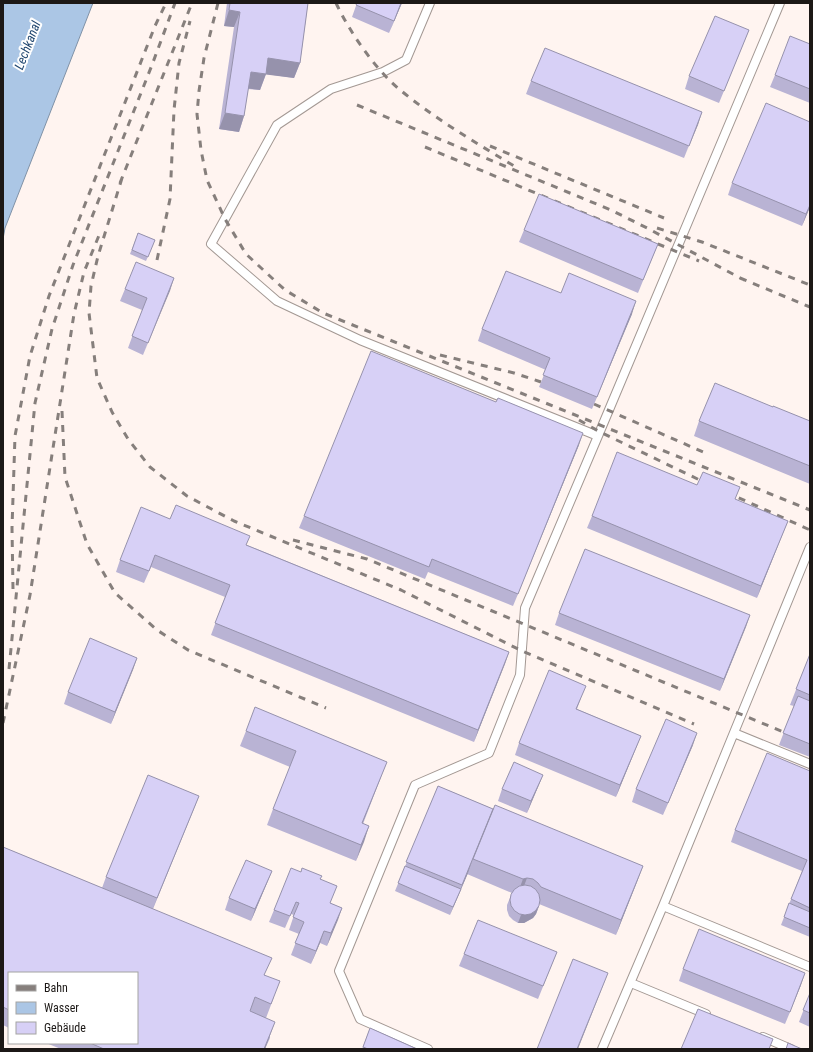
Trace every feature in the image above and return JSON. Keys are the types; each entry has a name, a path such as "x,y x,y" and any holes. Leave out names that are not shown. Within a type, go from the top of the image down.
{"lane":[{"path":"430,3 406,60 383,72 331,89 277,124 211,244 277,301 360,340 598,436"},
{"path":"428,1049 360,1019 339,971 415,785 488,753 520,675 525,608 780,3"},
{"path":"602,1049 663,906 810,547"},
{"path":"734,733 810,764"},
{"path":"663,906 810,967"},
{"path":"630,983 711,1016"},
{"path":"754,1034 791,1049"}],"water":[{"name":"Lechkanal","path":"3,3 93,3 5,228 3,239"}],"building":[{"path":"230,3 308,3 300,63 268,58 266,74 251,72 244,116 225,113 240,12 229,10"},
{"path":"357,3 401,3 394,21 356,5"},
{"path":"715,16 749,30 724,91 689,76"},
{"path":"790,36 810,44 810,89 775,75"},
{"path":"545,48 702,112 689,146 531,81"},
{"path":"766,103 810,122 810,205 806,214 732,183"},
{"path":"539,194 658,244 643,280 524,230"},
{"path":"138,233 155,240 148,257 132,250"},
{"path":"136,262 174,278 148,343 132,336 147,298 125,289"},
{"path":"506,271 561,293 569,273 636,301 597,397 543,375 550,358 482,329"},
{"path":"371,351 496,402 498,398 583,433 518,594 432,559 429,567 304,516"},
{"path":"715,383 810,421 810,466 699,421"},
{"path":"617,452 697,485 703,472 740,487 735,499 788,521 761,586 592,516"},
{"path":"176,505 250,536 246,545 509,652 478,730 215,623 230,585 155,555 149,571 120,560 141,507 170,519"},
{"path":"585,549 750,615 724,679 559,613"},
{"path":"90,638 137,658 115,712 68,692"},
{"path":"810,654 810,695 796,689"},
{"path":"549,670 586,686 576,709 641,736 620,785 519,743"},
{"path":"798,696 810,701 810,744 783,733"},
{"path":"255,707 387,762 362,823 369,826 361,845 273,809 296,751 246,731"},
{"path":"666,719 697,733 668,803 636,789"},
{"path":"767,753 810,771 810,908 791,899 807,860 735,830"},
{"path":"514,762 543,775 531,801 502,789"},
{"path":"148,775 199,796 157,898 106,877"},
{"path":"438,786 493,809 462,885 406,862"},
{"path":"495,805 643,866 621,920 541,887 533,879 523,879 473,859"},
{"path":"3,847 272,958 264,975 280,981 271,1004 255,997 250,1011 275,1022 264,1049 104,1049 92,1044 138,1044 138,972 8,972 8,1010 3,1007"},
{"path":"246,860 272,871 255,909 229,898"},
{"path":"405,866 461,889 453,907 398,883"},
{"path":"291,868 301,872 302,868 322,876 320,879 337,886 330,903 342,908 331,933 324,931 316,951 295,943 304,922 293,917 299,903 296,902 290,916 274,910"},
{"path":"525,885 535,890 540,900 535,910 525,915 515,910 510,900 515,890"},
{"path":"789,903 810,912 810,928 784,917"},
{"path":"478,920 557,952 543,986 464,954"},
{"path":"699,929 805,973 790,1012 683,969"},
{"path":"573,959 608,973 577,1049 537,1049"},
{"path":"810,993 810,1013 803,1010"},
{"path":"698,1009 773,1039 769,1049 681,1049"},
{"path":"370,1028 417,1049 368,1049 363,1047"},
{"path":"788,1043 802,1049 786,1049"}],"railway":[{"path":"13,589 12,528 15,436 30,356 49,296 155,26 166,3"},
{"path":"9,669 35,403 52,329 73,265 175,3"},
{"path":"120,183 192,3"},
{"path":"218,3 204,58 197,114 201,150 207,180 225,219 246,254 285,290 323,313 810,510"},
{"path":"336,3 341,14 363,49 390,81 441,120 514,166"},
{"path":"157,260 170,199 174,110 179,63 190,21"},
{"path":"357,105 611,210 744,280"},
{"path":"490,146 664,218"},
{"path":"425,147 699,261"},
{"path":"122,178 98,256 91,286 89,313 97,378 112,412 128,439 150,467 187,496 234,521 401,590 522,651 694,724"},
{"path":"657,228 702,242 810,285"},
{"path":"3,723 30,595 74,314 84,272 100,233"},
{"path":"740,278 810,307"},
{"path":"440,355 514,373 541,382"},
{"path":"594,404 703,452"},
{"path":"62,411 65,477 87,544 115,593 157,630 188,650 326,708"},
{"path":"579,420 600,432 710,485"},
{"path":"726,492 810,530"},
{"path":"293,540 367,559 810,743"}]}
